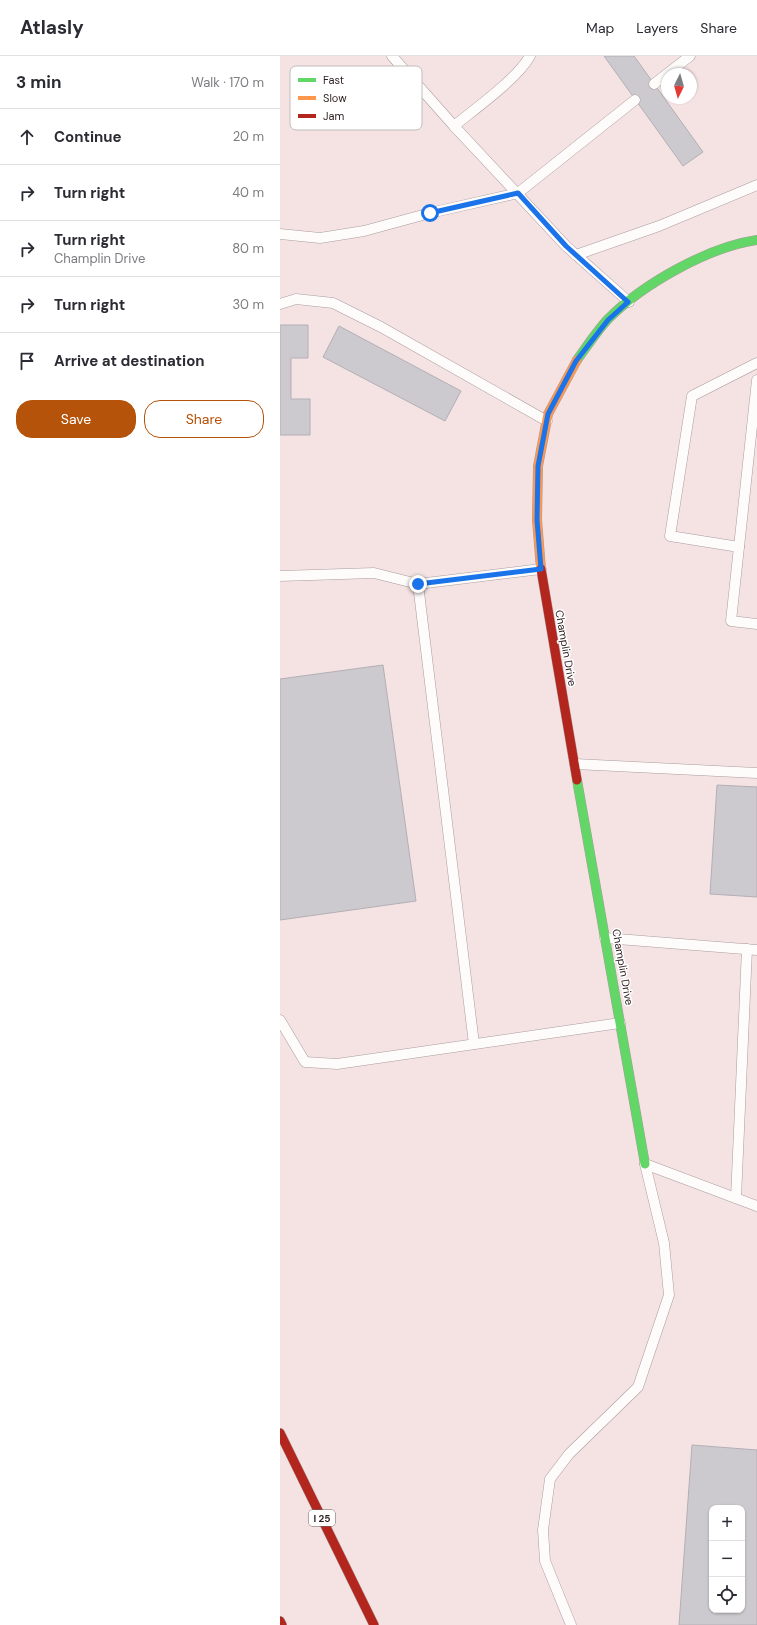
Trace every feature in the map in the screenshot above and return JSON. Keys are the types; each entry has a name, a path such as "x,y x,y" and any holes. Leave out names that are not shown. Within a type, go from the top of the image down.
{"main road":[{"name":"Champlin Drive","path":"646,1164 541,569 537,520 538,466 548,414 576,361 608,320 647,287 693,260 742,242 757,240"},
{"name":"I 25","path":"280,1433 374,1625"},
{"path":"280,1621 282,1625"}],"lane":[{"path":"392,56 401,66"},
{"path":"454,126 503,85 526,63 530,56"},
{"path":"654,84 690,56"},
{"path":"422,90 454,126 576,255 628,302"},
{"path":"280,234 320,238 364,231 430,213 518,193 635,100"},
{"path":"576,255 659,226 757,185"},
{"path":"280,304 296,299 333,303 381,327 547,421"},
{"path":"739,547 670,536 692,396 757,363"},
{"path":"757,380 731,621 757,624"},
{"path":"280,576 374,573 418,584 541,569"},
{"path":"418,584 474,1044"},
{"path":"575,764 757,773"},
{"path":"606,938 752,949 736,1198"},
{"path":"280,1020 305,1062 337,1064 620,1023"},
{"path":"646,1164 757,1206"},
{"path":"571,1625 545,1561 543,1530 550,1479 569,1454 638,1387 669,1295 664,1243 646,1164"}],"building":[{"path":"604,56 634,56 661,94 661,104 668,104 703,152 683,166"},
{"path":"280,325 308,325 308,358 291,358 291,399 310,399 310,435 280,435"},
{"path":"339,326 461,391 445,421 323,357"},
{"path":"383,665 416,901 280,920 280,679"},
{"path":"717,785 757,787 757,897 710,894"},
{"path":"692,1445 757,1450 757,1625 679,1625"}],"traffic: fast":[{"path":"577,360 608,319 622,306 658,280 677,269 718,250 757,240"},
{"path":"577,780 645,1164"}],"traffic: slow":[{"path":"541,569 537,520 538,466 548,414 577,360"}],"traffic: jam":[{"path":"541,569 577,780"},
{"path":"280,1433 374,1625"},
{"path":"280,1621 282,1625"}],"route":[{"path":"418,584 541,569 537,520 538,466 548,414 576,361 608,320 628,302 566,246 518,193 430,213"}]}
